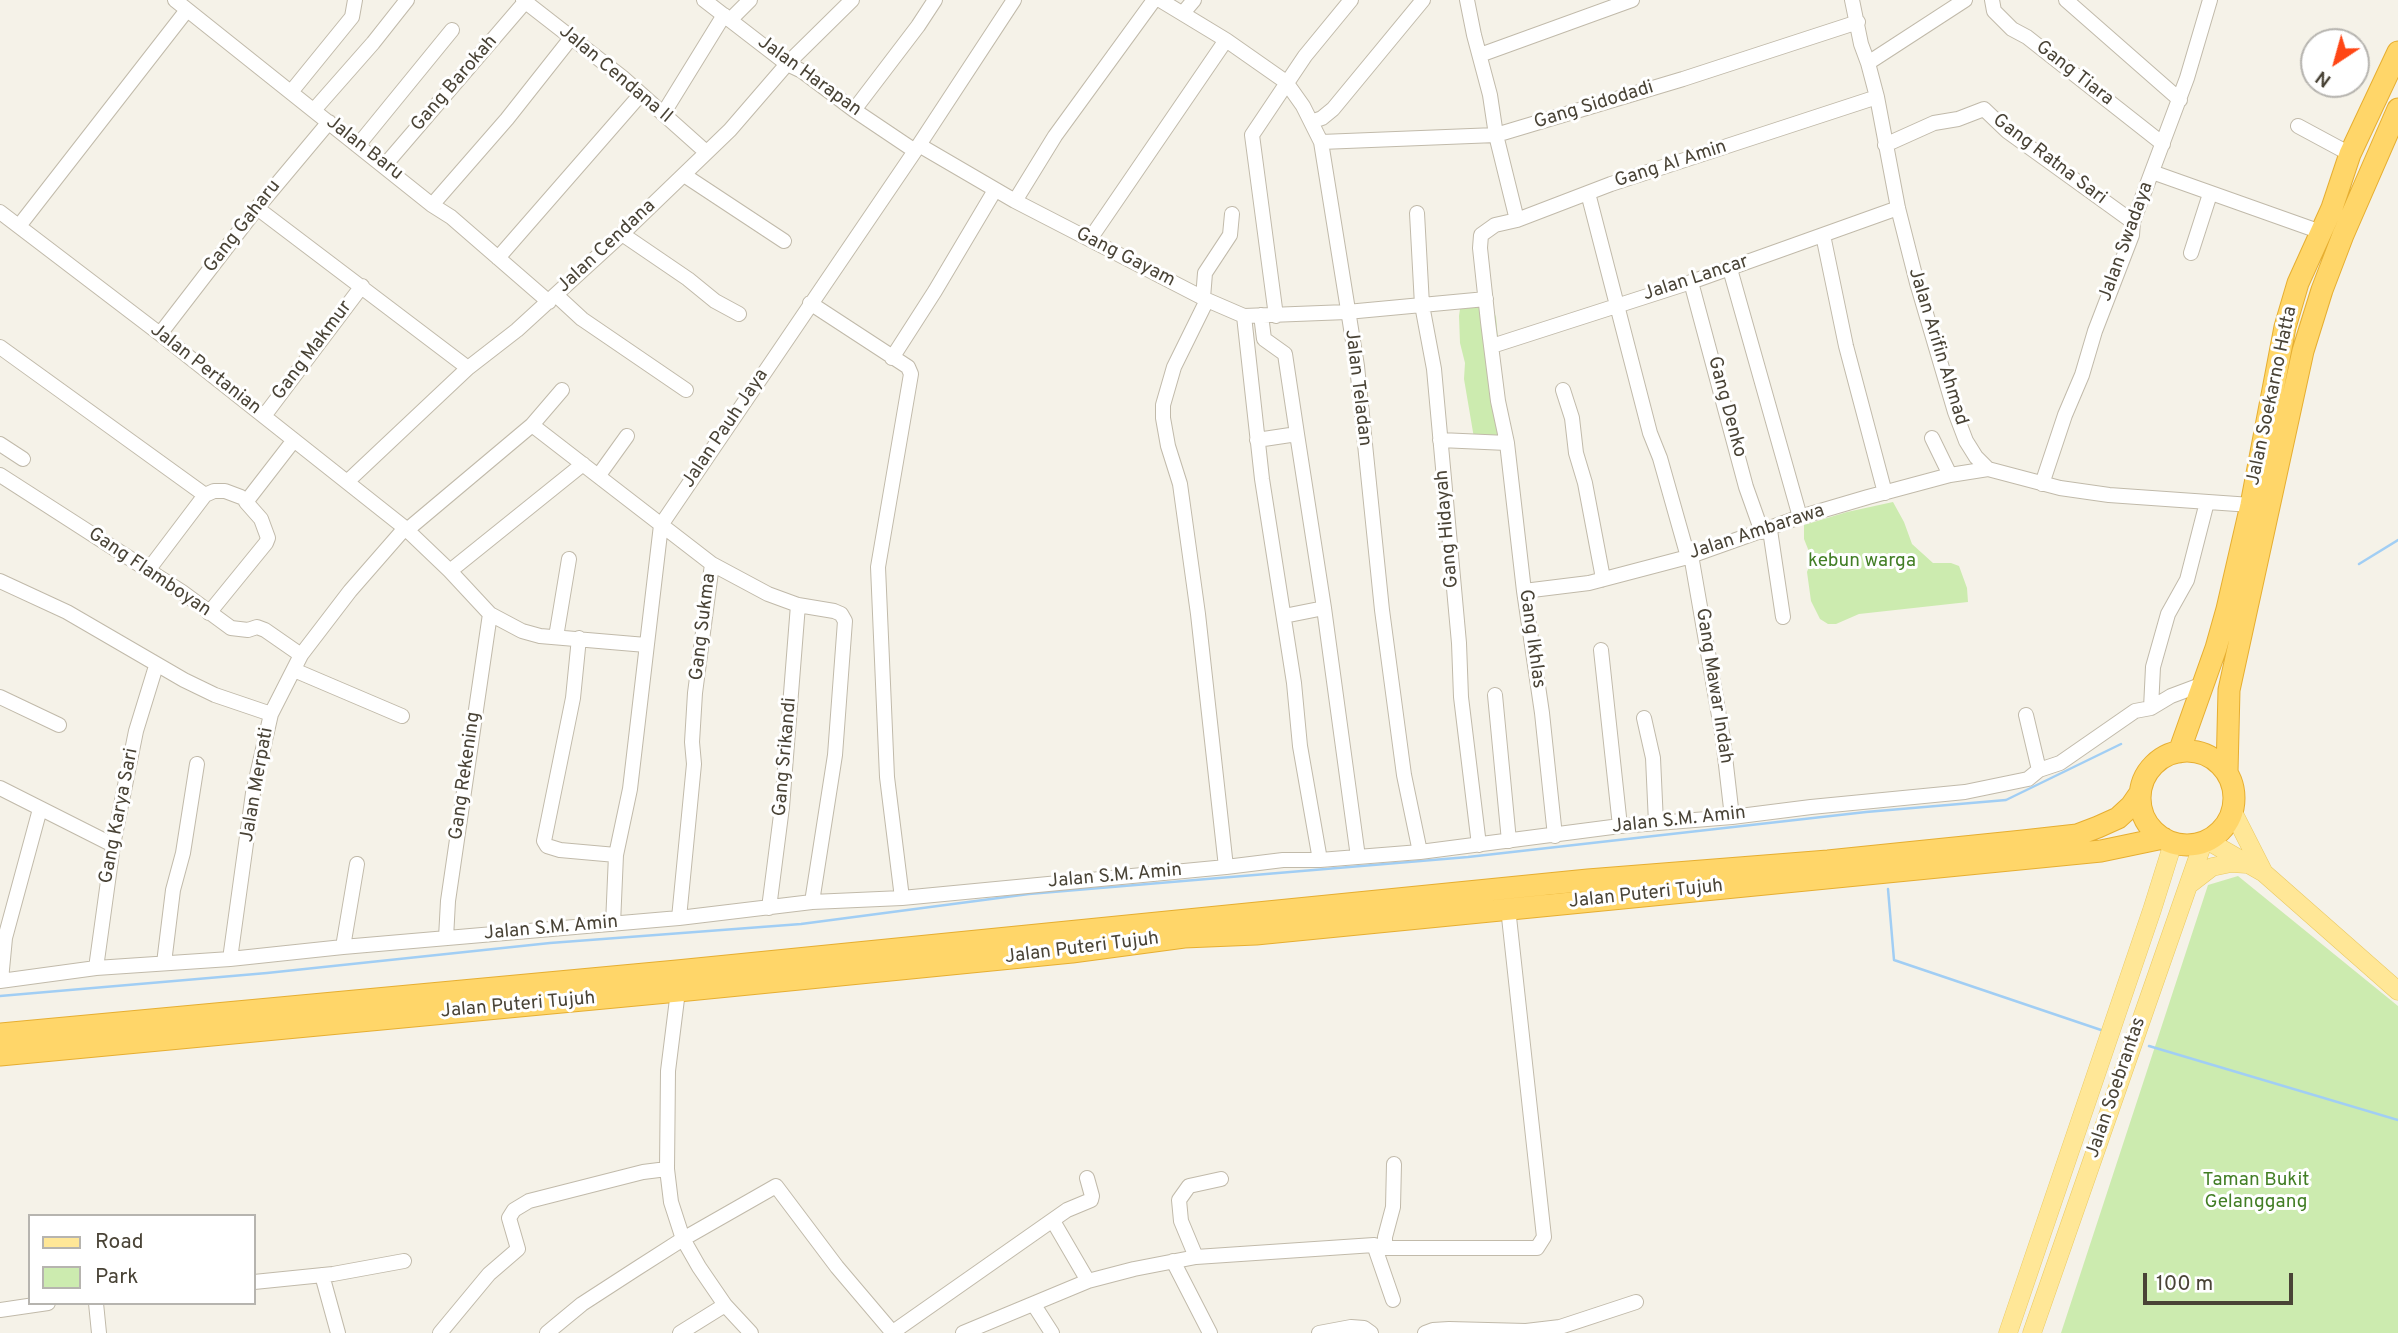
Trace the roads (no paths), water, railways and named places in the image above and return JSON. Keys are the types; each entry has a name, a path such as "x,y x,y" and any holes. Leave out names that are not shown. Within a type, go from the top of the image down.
{"highway":[{"name":"Jalan Soekarno Hatta","path":"2179,752 2227,609 2251,505 2285,327 2298,284 2332,208 2350,154 2398,52"},
{"name":"Jalan Soekarno Hatta","path":"2227,772 2229,690 2303,352 2339,246 2398,109"},
{"path":"2193,751 2218,762 2233,785 2233,812 2227,824 2206,842 2188,845 2168,841 2152,830 2141,806 2140,793 2144,778 2164,757 2179,752 2193,751"},
{"name":"Jalan Puteri Tujuh","path":"0,1055 198,1026 677,971 1574,882 1842,860 2077,835 2118,818 2140,793"},
{"name":"Jalan Puteri Tujuh","path":"0,1034 198,1026 678,991 1184,937 1256,934 2101,851 2168,841"}],"main road":[{"path":"2233,812 2257,869"},
{"name":"Jalan Soebrantas","path":"2008,1333 2165,867 2168,841"},
{"path":"2206,842 2257,869 2398,990"},
{"name":"Jalan Soebrantas","path":"2032,1333 2206,842"},
{"path":"2132,845 2152,850 2165,867"},
{"path":"2190,884 2212,867 2231,863 2257,869"},
{"path":"2032,1264 2052,1273"}],"street":[{"name":"Jalan Baru","path":"175,0 359,144 432,205 451,216 498,258 686,390"},
{"path":"291,92 352,17 355,0"},
{"path":"314,110 407,0"},
{"name":"Jalan Harapan","path":"704,0 854,110 917,148"},
{"path":"663,114 727,17 750,0"},
{"name":"Jalan Cendana","path":"348,481 468,368 517,330 684,175 852,0"},
{"path":"854,110 935,0"},
{"name":"Jalan Pauh Jaya","path":"613,923 617,855 630,789 661,525 1014,0"},
{"path":"1015,201 1055,135 1154,0"},
{"name":"Jalan Teladan","path":"1160,0 1226,40 1286,82 1321,142 1333,203 1357,366 1384,624 1404,775 1420,852"},
{"path":"1183,13 1194,0"},
{"path":"1276,316 1252,135 1286,82 1351,0"},
{"path":"1311,122 1322,118 1333,109 1423,0"},
{"path":"1467,0 1517,220"},
{"path":"1480,55 1632,0"},
{"name":"Jalan Arifin Ahmad","path":"1852,0 1861,44 1877,97 1898,208 1920,295 1966,441 1988,469"},
{"path":"1868,63 1965,0"},
{"name":"Gang Tiara","path":"1992,0 1994,12 2012,29 2026,37 2163,144"},
{"path":"2066,0 2180,100"},
{"name":"Jalan Cendana II","path":"524,1 641,94 706,152"},
{"name":"Gang Barokah","path":"385,166 524,1"},
{"name":"Jalan Swadaya","path":"2042,484 2065,415 2082,375 2095,331 2132,235 2133,222 2180,100 2206,3"},
{"path":"19,226 187,10"},
{"name":"Gang Sidodadi","path":"1321,142 1496,135 1670,83 1858,22"},
{"path":"359,144 453,30"},
{"path":"432,205 507,119 571,38"},
{"path":"1090,239 1226,40"},
{"path":"498,258 641,94"},
{"name":"Gang Al Amin","path":"1479,248 1481,235 1495,225 1517,220 1877,97"},
{"name":"Gang Ratna Sari","path":"1885,145 1934,123 1958,119 1984,109 2007,131 2133,222"},
{"name":"Gang Gaharu","path":"160,334 257,208 329,122"},
{"path":"2298,126 2350,154"},
{"name":"Gang Gayam","path":"917,148 1205,299 1244,316"},
{"path":"2152,172 2321,232"},
{"path":"684,175 784,241"},
{"path":"892,358 995,190"},
{"name":"Gang Mawar Indah","path":"1588,194 1650,433 1689,556 1723,739 1732,817"},
{"path":"2190,253 2210,194"},
{"path":"257,208 468,368"},
{"name":"Jalan Lancar","path":"1492,346 1692,282 1898,208"},
{"name":"Jalan Pertanian","path":"0,212 348,481 406,529 490,614 522,632 540,636 646,645"},
{"path":"1226,867 1197,601 1180,484 1168,446 1163,405 1174,367 1205,299 1205,273 1230,235 1232,214"},
{"name":"Gang Hidayah","path":"1417,214 1422,304 1434,369 1459,643 1461,697 1479,845"},
{"path":"622,234 654,254 715,301 739,314"},
{"path":"1823,234 1846,346 1885,493"},
{"name":"Gang Ikhlas","path":"1479,248 1542,713 1555,836"},
{"path":"1730,269 1800,517"},
{"name":"Gang Denko","path":"1692,282 1746,487 1766,531 1783,617"},
{"name":"Gang Makmur","path":"264,416 362,286"},
{"path":"1320,860 1300,746 1294,683 1257,440 1244,316 1347,312 1486,299"},
{"path":"810,303 908,367 911,374 878,567 887,777 902,898"},
{"path":"1261,314 1264,339 1285,355 1324,608 1358,857"},
{"path":"0,347 205,495"},
{"name":"Jalan Merpati","path":"230,959 253,793 271,715 301,655 350,591 406,529 532,425 562,390"},
{"path":"1563,390 1572,418 1576,453 1585,483 1602,573 1601,580"},
{"name":"Gang Sukma","path":"532,425 712,564 695,693 692,742 694,764 679,918"},
{"path":"1257,440 1297,433"},
{"path":"599,475 627,436"},
{"path":"1932,438 1950,475"},
{"path":"244,500 294,440"},
{"path":"1440,440 1507,443"},
{"path":"0,444 23,459"},
{"path":"450,571 583,464"},
{"path":"1988,469 2042,484 2109,495 2251,505"},
{"name":"Jalan Ambarawa","path":"1524,591 1601,580 1689,556 1800,517 1950,475 1988,469"},
{"name":"Gang Flamboyan","path":"0,475 149,569 231,628 248,630 257,627 265,630 301,655"},
{"path":"149,569 205,495 214,491 225,491 244,500 261,519 268,538 208,613"},
{"path":"2151,708 2153,667 2168,614 2187,580 2207,502"},
{"path":"556,637 569,559"},
{"path":"712,564 768,594 798,605 834,611 841,614 845,621 835,755 812,902"},
{"path":"0,581 67,612 156,666 215,695 271,715"},
{"name":"Gang Srikandi","path":"769,908 782,807 798,605"},
{"path":"1284,616 1324,608"},
{"name":"Gang Rekening","path":"446,938 448,901 490,614"},
{"path":"579,638 573,698 544,841 547,846 560,850 617,855"},
{"path":"1601,650 1620,826"},
{"name":"Gang Karya Sari","path":"96,968 113,845 136,732 156,666"},
{"path":"294,670 402,716"},
{"name":"Jalan S.M. Amin","path":"1,981 96,968 230,959 679,918 812,902 902,898 1283,860 1320,860 1420,852 1656,822 1732,817 1965,792 2028,779 2039,770 2060,763 2135,711 2151,708 2171,696 2203,684"},
{"path":"1495,695 1508,841"},
{"path":"0,697 59,725"},
{"path":"2026,715 2039,770"},
{"path":"1644,718 1653,758 1656,822"},
{"path":"164,963 173,890 183,853 197,764"},
{"path":"0,788 113,845"},
{"path":"1,981 5,938 40,809"},
{"path":"343,947 357,864"},
{"path":"963,1333 1088,1281 1196,1257 1380,1247 1533,1249 1543,1240 1508,908"},
{"path":"678,991 668,1071 667,1170 671,1202 683,1239 699,1267 725,1304 751,1333"},
{"path":"1393,1300 1380,1247 1392,1207 1394,1164"},
{"path":"440,1333 489,1274 518,1249 509,1218 514,1210 529,1201 632,1175 667,1170"},
{"path":"547,1333 582,1304 683,1239 776,1186 837,1267 893,1333 1067,1210 1091,1200 1093,1196 1087,1178"},
{"path":"1196,1257 1181,1221 1179,1200 1189,1186 1221,1178"},
{"path":"1053,1220 1088,1281"},
{"path":"256,1282 322,1275 404,1261"},
{"path":"1173,1261 1210,1333"},
{"path":"322,1275 338,1333"},
{"path":"1425,1333 1449,1329 1561,1330 1636,1302"},
{"path":"680,1333 725,1304"},
{"path":"0,1310 34,1305"},
{"path":"96,1305 99,1333"},
{"path":"1034,1305 1052,1333"},
{"path":"1319,1333 1351,1327 1364,1328 1371,1333"}],"waterway":[{"path":"2359,564 2398,540"},
{"path":"0,996 267,973 550,943 801,924 1029,894 1468,857 1866,812 2006,800 2121,744"},
{"path":"1888,889 1894,960 2104,1031"},
{"path":"2149,1046 2398,1120"}],"park label":[{"name":"kebun warga","path":"1862,562"},
{"name":"Taman Bukit Gelanggang","path":"2256,1192"}]}
